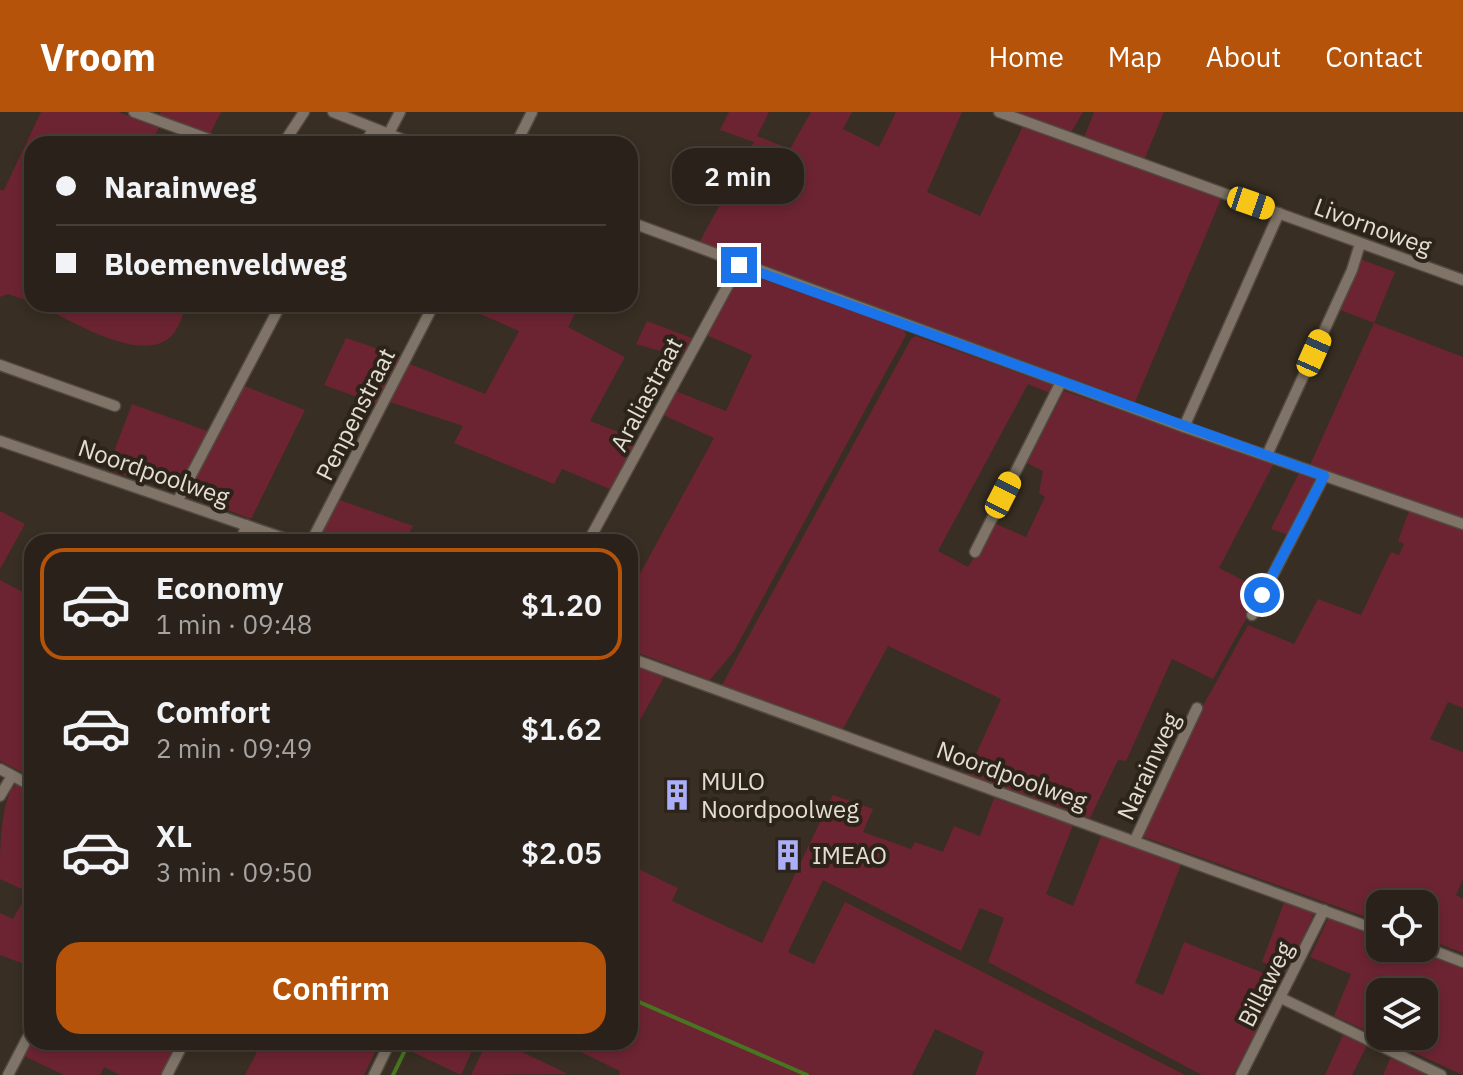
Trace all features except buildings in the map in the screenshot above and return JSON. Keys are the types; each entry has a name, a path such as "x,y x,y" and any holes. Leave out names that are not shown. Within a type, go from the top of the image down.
{"street":[{"path":"134,112 200,136"},
{"path":"288,136 304,112"},
{"path":"333,112 391,136"},
{"path":"388,135 400,112"},
{"path":"520,136 532,112"},
{"name":"Livornoweg","path":"999,112 1463,280"},
{"path":"369,136 373,129"},
{"path":"1184,427 1279,213"},
{"path":"638,225 1184,427 1463,524"},
{"path":"1267,455 1352,270 1360,244"},
{"name":"Araliastraat","path":"592,534 739,265"},
{"path":"178,500 277,312"},
{"name":"Penpenstraat","path":"315,534 430,312"},
{"path":"0,365 115,406"},
{"path":"975,552 1061,382"},
{"name":"Noordpoolweg","path":"0,441 272,534"},
{"path":"1252,615 1324,476"},
{"path":"243,534 246,525"},
{"name":"Noordpoolweg","path":"638,661 1366,926"},
{"name":"Narainweg","path":"1135,840 1197,708"},
{"path":"0,769 24,782"},
{"path":"0,796 12,776"},
{"name":"Billaweg","path":"1241,1075 1324,910"},
{"path":"1438,952 1463,962"},
{"path":"1281,998 1441,1075"},
{"path":"8,1075 24,1044"},
{"path":"167,1075 180,1050"},
{"path":"374,1075 386,1050"}],"shaded area":[{"path":"41,112 118,112 159,127 155,136 30,136"},
{"path":"161,112 221,112 210,134 159,116"},
{"path":"729,112 769,112 757,136 790,149 811,112 852,112 843,129 879,147 896,112 962,112 927,192 980,216 1023,126 1221,199 1135,402 699,243 754,142 720,130"},
{"path":"1014,112 1083,112 1070,134"},
{"path":"1094,112 1164,112 1144,160 1084,138"},
{"path":"24,148 24,299 8,294 0,297 0,190 4,190"},
{"path":"1360,259 1395,272 1374,323 1338,309"},
{"path":"746,273 904,329 906,335 734,651 710,680 638,653 638,577 714,438 661,414 673,390 726,411 752,355 704,334 738,277"},
{"path":"53,312 184,312 174,333 161,343 145,346 127,344"},
{"path":"475,312 576,312 568,327 625,357 590,421 640,440 612,490 562,469 554,484 454,443 463,426 390,402 410,364 485,394 519,331"},
{"path":"647,321 692,338 681,357 636,344"},
{"path":"1374,323 1463,357 1463,518 1310,465"},
{"path":"916,336 1055,386 1052,394 1028,384 938,551 968,567 996,524 1026,537 1045,497 1039,493 1043,471 1027,463 1064,391 1274,463 1219,568 1262,590 1213,679 1172,659 1126,761 1118,760 1090,818 967,774 1001,699 888,646 843,729 722,685 911,339"},
{"path":"346,338 405,358 379,405 324,385"},
{"path":"242,385 305,410 251,519 186,494"},
{"path":"132,404 210,432 178,491 107,470"},
{"path":"1300,471 1320,479 1292,536 1271,529"},
{"path":"337,499 413,526 409,534 322,534"},
{"path":"0,511 25,524 0,569"},
{"path":"1409,511 1463,530 1463,708 1448,702 1430,739 1463,752 1463,879 1456,895 1463,899 1463,953 1438,943 1438,890 1366,890 1366,917 1141,836 1185,738 1248,625 1294,644 1318,599 1361,615 1391,552 1399,555 1404,544 1398,541"},
{"path":"0,580 24,593 24,773 0,761"},
{"path":"638,667 664,677 638,724"},
{"path":"19,783 24,786 24,890 0,879 5,810 13,788"},
{"path":"833,795 873,809 863,832 911,849 915,842 943,852 954,826 980,836 994,798 1073,825 1046,894 1073,906 1102,834 1182,862 1135,983 1163,995 1184,942 1284,981 1233,1075 1202,1075 988,962 1004,918 980,908 961,951 823,880 788,952 814,964 845,902 1185,1075 975,1075 984,1052 935,1029 912,1075 619,1075 620,1071 577,1050 638,1050 638,869 678,888 672,901 762,943"},
{"path":"24,899 24,964 0,955 0,913 13,919"},
{"path":"1285,900 1315,911 1286,972 1262,962"},
{"path":"1329,917 1366,931 1366,962 1438,962 1438,958 1463,967 1463,1075 1408,1050 1438,1050 1438,978 1366,978 1366,1031 1334,1016 1351,974 1310,957"},
{"path":"1343,1035 1366,1045 1352,1075 1325,1075"},
{"path":"27,1050 174,1050 161,1075 120,1075 104,1067 100,1075 64,1075 24,1056"},
{"path":"258,1050 376,1050 364,1075 245,1075"},
{"path":"408,1050 472,1050 461,1075"},
{"path":"483,1050 518,1050 568,1074 471,1075"},
{"path":"1391,1057 1428,1075 1383,1075"}],"waterway":[{"path":"638,1001 807,1075"},
{"path":"393,1075 405,1050"}],"place":[{"name":"MULO Noordpoolweg","path":"677,795"},
{"name":"IMEAO","path":"788,855"}],"route":[{"path":"739,265 1324,476 1262,595"}]}
